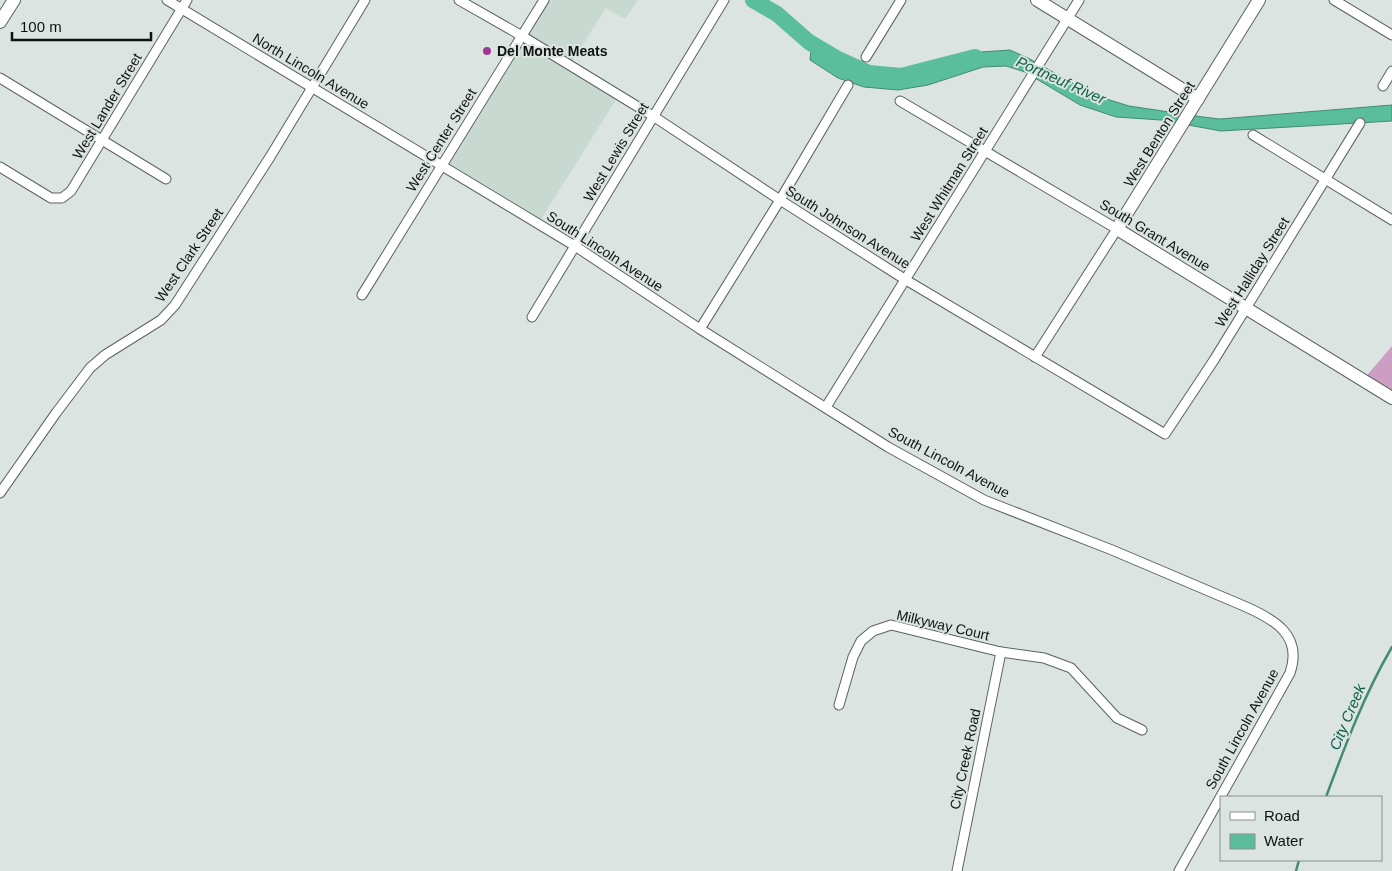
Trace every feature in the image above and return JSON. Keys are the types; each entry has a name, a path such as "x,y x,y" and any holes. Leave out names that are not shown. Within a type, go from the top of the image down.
{"street":[{"path":"0,22 14,0"},
{"name":"North Lincoln Avenue","path":"167,0 441,165"},
{"name":"West Lander Street","path":"0,167 50,198 62,198 71,191 187,0"},
{"name":"West Clark Street","path":"0,494 56,413 90,368 105,355 161,320 175,305 270,157 365,0"},
{"name":"South Johnson Avenue","path":"459,0 653,116 906,280 1165,434"},
{"name":"West Center Street","path":"362,295 544,0"},
{"path":"866,57 901,0"},
{"path":"1038,0 1195,105"},
{"name":"West Whitman Street","path":"826,407 1079,0"},
{"name":"West Benton Street","path":"1035,357 1180,129 1259,0"},
{"path":"1334,0 1392,35"},
{"name":"West Lewis Street","path":"532,317 722,4"},
{"path":"1383,86 1392,71"},
{"path":"0,78 166,179"},
{"path":"700,329 848,85"},
{"name":"South Grant Avenue","path":"900,101 1246,306 1392,398"},
{"name":"West Halliday Street","path":"1165,434 1214,360 1360,123"},
{"path":"1253,134 1392,220"},
{"name":"South Lincoln Avenue","path":"441,165 575,246 700,329 888,447 984,500 1112,550 1264,614 1284,630 1290,641 1293,653 1290,673 1221,796"},
{"name":"Milkyway Court","path":"839,705 853,656 861,641 873,631 891,625 1001,652 1044,658 1071,668 1117,718 1142,730"},
{"name":"City Creek Road","path":"957,871 1001,652"},
{"name":"South Lincoln Avenue","path":"1179,871 1220,798"}],"shaded area":[{"path":"544,0 638,0 625,19 606,8 570,65 619,95 538,224 441,165"},
{"path":"1392,346 1392,398 1363,380"}],"water":[{"path":"812,41 852,72 895,80 932,75 964,57 981,52 1010,50 1094,95 1129,106 1220,119 1392,105 1392,121 1221,131 1161,120 1116,117 1080,105 1025,72 1006,66 983,67 928,85 898,90 864,87 838,78 810,60"}],"waterway":[{"name":"Portneuf River","path":"753,0 777,14 809,42 836,58 869,73 901,76 975,57"},
{"name":"City Creek","path":"1326,796 1364,702 1392,647"},
{"name":"City Creek","path":"1296,871 1299,861"}],"place":[{"name":"Del Monte Meats","path":"487,51"}]}
